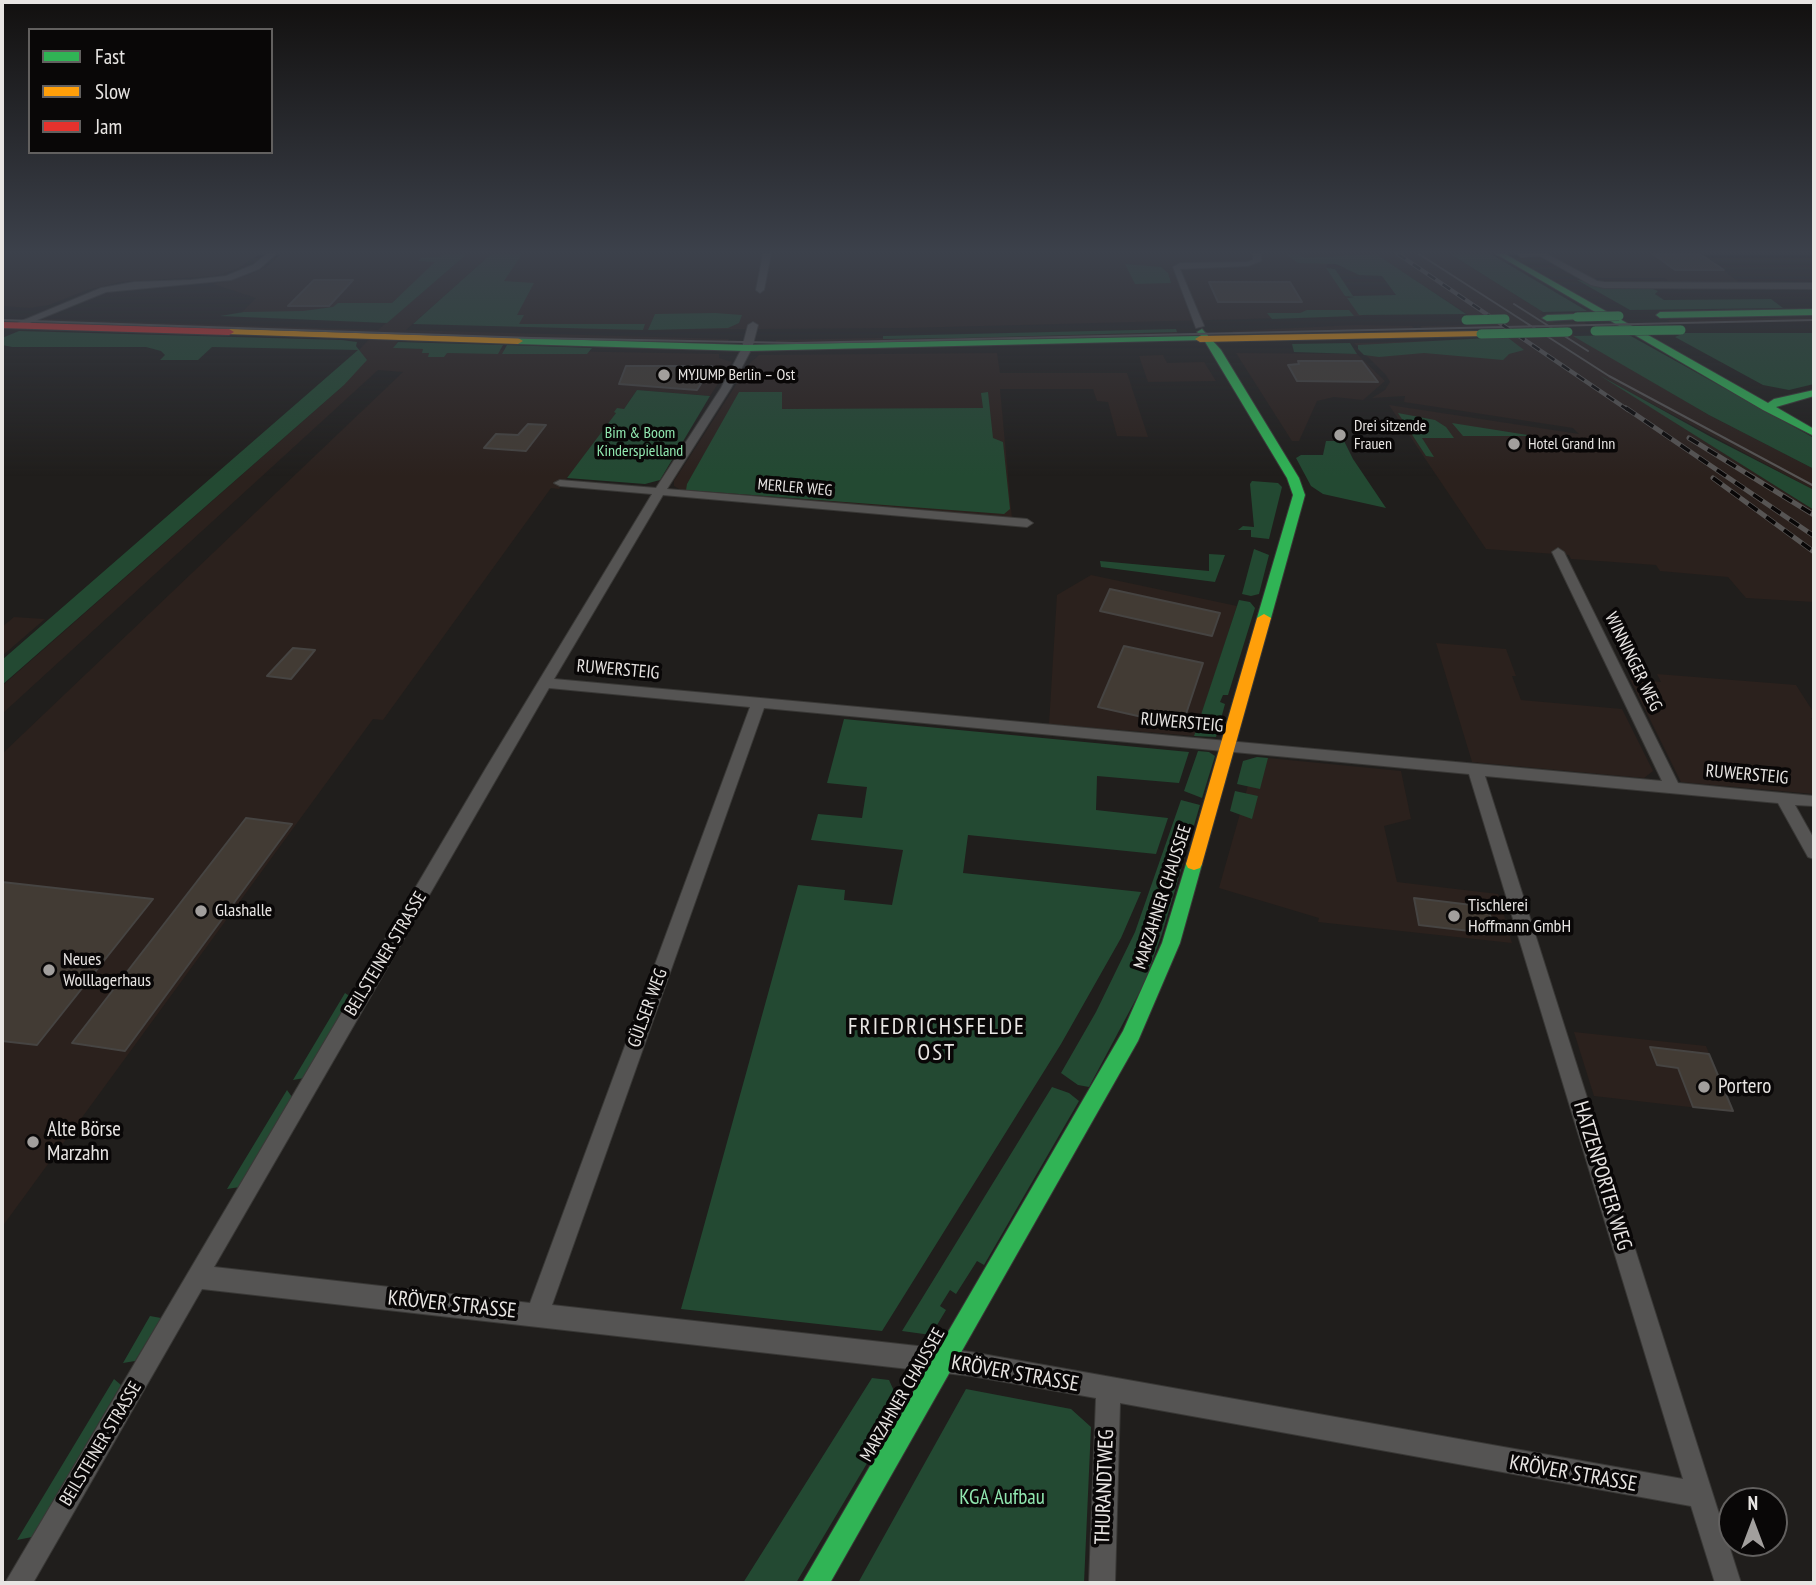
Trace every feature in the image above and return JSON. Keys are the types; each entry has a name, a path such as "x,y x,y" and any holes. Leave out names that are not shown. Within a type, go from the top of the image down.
{"main road":[{"path":"178,328 351,331"},
{"path":"292,328 408,333 1209,340 1771,328"},
{"path":"750,336 1122,328"},
{"name":"MARZAHNER CHAUSSEE","path":"815,1583 945,1362 1119,1056 1153,989 1171,943 1299,490 1200,328"},
{"path":"1637,328 1779,405 1814,419"},
{"path":"1645,328 1779,405 1814,433"},
{"path":"1779,405 1814,393"},
{"path":"1779,405 1814,402"}],"street":[{"name":"BEILSTEINER STRASSE","path":"18,1583 644,516 726,388 750,336"},
{"name":"MERLER WEG","path":"560,482 1027,523"},
{"name":"WINNINGER WEG","path":"1558,552 1673,788"},
{"name":"RUWERSTEIG","path":"546,683 1814,801"},
{"name":"GÜLSER WEG","path":"537,1314 759,703"},
{"name":"HATZENPORTER WEG","path":"1475,769 1728,1583"},
{"path":"1783,798 1814,853"},
{"name":"KRÖVER STRASSE","path":"199,1277 945,1362 1700,1495"},
{"name":"THURANDTWEG","path":"1102,1583 1108,1390"}],"shaded area":[{"path":"206,328 408,328 406,330 729,339 727,343 401,335 394,348 719,354 719,358 732,362 710,396 637,390 624,409 616,413 581,474 567,478 559,489 551,488 383,720 373,719 2,1227 2,754 403,372 378,370 2,714 2,686 344,385 359,350 374,334"},
{"path":"552,328 908,328 907,328"},
{"path":"1414,328 1417,331 1235,335 1232,331"},
{"path":"1422,328 1563,328 1709,415 1814,469 1814,490 1613,383 1814,510 1814,602 1746,598 1728,577 1660,571 1656,565 1486,549 1389,405 1579,434 1573,428 1404,402 1405,396 1372,398 1385,390 1390,382 1354,343 1508,339 1491,328 1424,331"},
{"path":"1177,332 1179,336 775,344 776,340"},
{"path":"997,353 1000,373 1127,373 1148,437 1117,436 1108,402 1097,401 1093,389 1000,389 1012,519 684,492 674,486 674,481 750,363 759,355"},
{"path":"1236,353 1357,354 1385,381 1363,400 1334,397 1317,401 1299,441 1292,441"},
{"path":"1163,355 1167,363 1204,362 1216,381 1148,382 1139,356"},
{"path":"1091,575 1237,606 1195,736 1049,724 1057,595"},
{"path":"14,617 45,619 2,656 2,627"},
{"path":"1436,643 1506,649 1521,700 1622,709 1653,771 1644,778 1472,762"},
{"path":"1657,674 1796,685 1814,713 1814,718 1811,718 1814,724 1814,794 1681,782 1630,679 1661,682"},
{"path":"1268,758 1401,771 1411,819 1384,826 1397,882 1498,894 1512,943 1318,922 1319,918 1219,888 1254,764"},
{"path":"1574,1032 1706,1046 1733,1112 1594,1096"}],"green space":[{"path":"565,328 644,328 643,330"},
{"path":"649,328 728,328 728,328 648,330"},
{"path":"1176,329 1177,332 883,339 883,336"},
{"path":"19,331 342,340 357,342 356,346 367,360 344,385 2,685 2,660 358,350 212,347 198,360 160,360 165,355 161,351 146,347 2,345 2,338"},
{"path":"1684,333 1814,333 1814,384 1789,390 1763,385 1675,337"},
{"path":"1629,335 1814,438 1814,469 1709,415 1573,336"},
{"path":"1507,337 1524,350 1509,354 1503,360 1424,353 1379,357 1364,355 1358,349 1358,345"},
{"path":"398,342 503,345 498,354 447,353 444,357 428,357 429,353 422,353 423,349 393,348"},
{"path":"1350,343 1357,354 1294,352 1292,344"},
{"path":"507,345 592,348 587,354 502,354"},
{"path":"1599,375 1814,490 1814,510"},
{"name":"Bim & Boom Kinderspielland","path":"637,390 710,396 660,480 645,484 567,478 617,408 624,409"},
{"path":"739,392 782,392 782,409 983,408 981,393 988,392 993,438 1003,442 1010,509 1004,514 686,490"},
{"path":"1398,413 1435,420 1446,427 1454,438 1422,438 1434,457 1426,456"},
{"path":"1452,423 1534,436 1463,436"},
{"path":"1326,441 1344,441 1386,508 1323,494 1311,486 1296,458 1301,455 1323,455"},
{"path":"1252,481 1278,483 1282,487 1269,539 1251,537 1251,530 1238,530 1243,526 1254,527 1250,484"},
{"path":"1254,549 1269,555 1259,594 1251,596 1242,594"},
{"path":"1209,554 1225,555 1215,582 1101,567 1100,561 1209,571"},
{"path":"1239,600 1250,602 1255,608 1228,695 1223,695 1220,702 1225,704 1216,737 1194,736"},
{"path":"844,719 1189,752 1179,783 1097,776 1096,810 1168,818 1156,854 968,835 963,873 1141,892 1121,938 1061,1044 882,1331 681,1309 798,885 845,890 844,900 892,905 903,850 811,840 818,814 862,818 867,787 827,783"},
{"path":"1198,751 1209,752 1215,756 1202,798 1184,791"},
{"path":"1257,757 1268,758 1260,789 1237,784 1243,761"},
{"path":"1235,791 1258,796 1252,819 1230,811"},
{"path":"1181,800 1200,805 1162,934 1144,984 1089,1087 1078,1085 1061,1073 1096,1012 1135,932"},
{"path":"345,993 351,997 304,1078 293,1080"},
{"path":"1052,1087 1069,1093 1079,1101 984,1265 977,1261 956,1294 950,1290 940,1306 946,1310 931,1335 902,1331"},
{"path":"287,1090 292,1097 240,1187 227,1189"},
{"path":"150,1316 161,1318 135,1361 123,1363"},
{"path":"872,1378 889,1380 901,1406 796,1583 743,1583"},
{"path":"114,1379 121,1385 32,1537 17,1540"},
{"name":"KGA Aufbau","path":"966,1389 1071,1409 1091,1427 1084,1583 858,1583"}],"building":[{"path":"1298,361 1362,361 1378,382 1297,381 1288,365 1299,364"},
{"name":"MYJUMP Berlin – Ost","path":"626,366 712,366 697,390 619,384"},
{"path":"528,424 546,425 526,451 484,448 496,434 518,435"},
{"path":"1110,589 1220,613 1212,636 1100,611"},
{"path":"1124,646 1203,663 1182,726 1098,707"},
{"path":"293,648 315,650 291,679 267,676"},
{"name":"Glashalle","path":"246,818 292,824 125,1051 72,1043"},
{"name":"Neues Wolllagerhaus","path":"2,882 153,899 37,1045 2,1041"},
{"name":"Tischlerei Hoffmann GmbH","path":"1414,898 1488,907 1495,934 1419,925"},
{"name":"Portero","path":"1650,1047 1709,1054 1733,1111 1693,1107 1678,1068 1657,1065"}],"tram line":[{"path":"237,328 796,343 1461,328"},
{"path":"1534,328 1609,376 1814,486"},
{"path":"1552,328 1588,351"}],"railway":[{"path":"1507,328 1628,410"},
{"path":"1626,408 1814,536"},
{"path":"1689,438 1814,515"},
{"path":"1713,478 1814,552"}],"traffic: fast":[{"path":"1630,328 1814,433"},
{"path":"1595,331 1681,330"},
{"path":"1202,332 1216,350 1293,478 1299,495 1264,618"},
{"path":"1481,334 1568,332"},
{"path":"518,341 747,348 1200,339"},
{"path":"1767,408 1778,401 1814,393"},
{"path":"815,1583 1131,1035 1171,943 1194,864"}],"traffic: slow":[{"path":"229,332 518,341"},
{"path":"1200,339 1481,334"},
{"path":"1194,864 1264,618"}],"traffic: jam":[{"path":"98,328 229,332"}],"place":[{"name":"MYJUMP Berlin – Ost","path":"664,375"},
{"name":"Drei sitzende Frauen","path":"1340,435"},
{"name":"Hotel Grand Inn","path":"1514,444"},
{"name":"Glashalle","path":"201,911"},
{"name":"Tischlerei Hoffmann GmbH","path":"1454,916"},
{"name":"Neues Wolllagerhaus","path":"49,970"},
{"name":"Portero","path":"1704,1087"},
{"name":"Alte Börse Marzahn","path":"33,1142"}],"district":[{"name":"FRIEDRICHSFELDE OST","path":"937,1040"}]}
